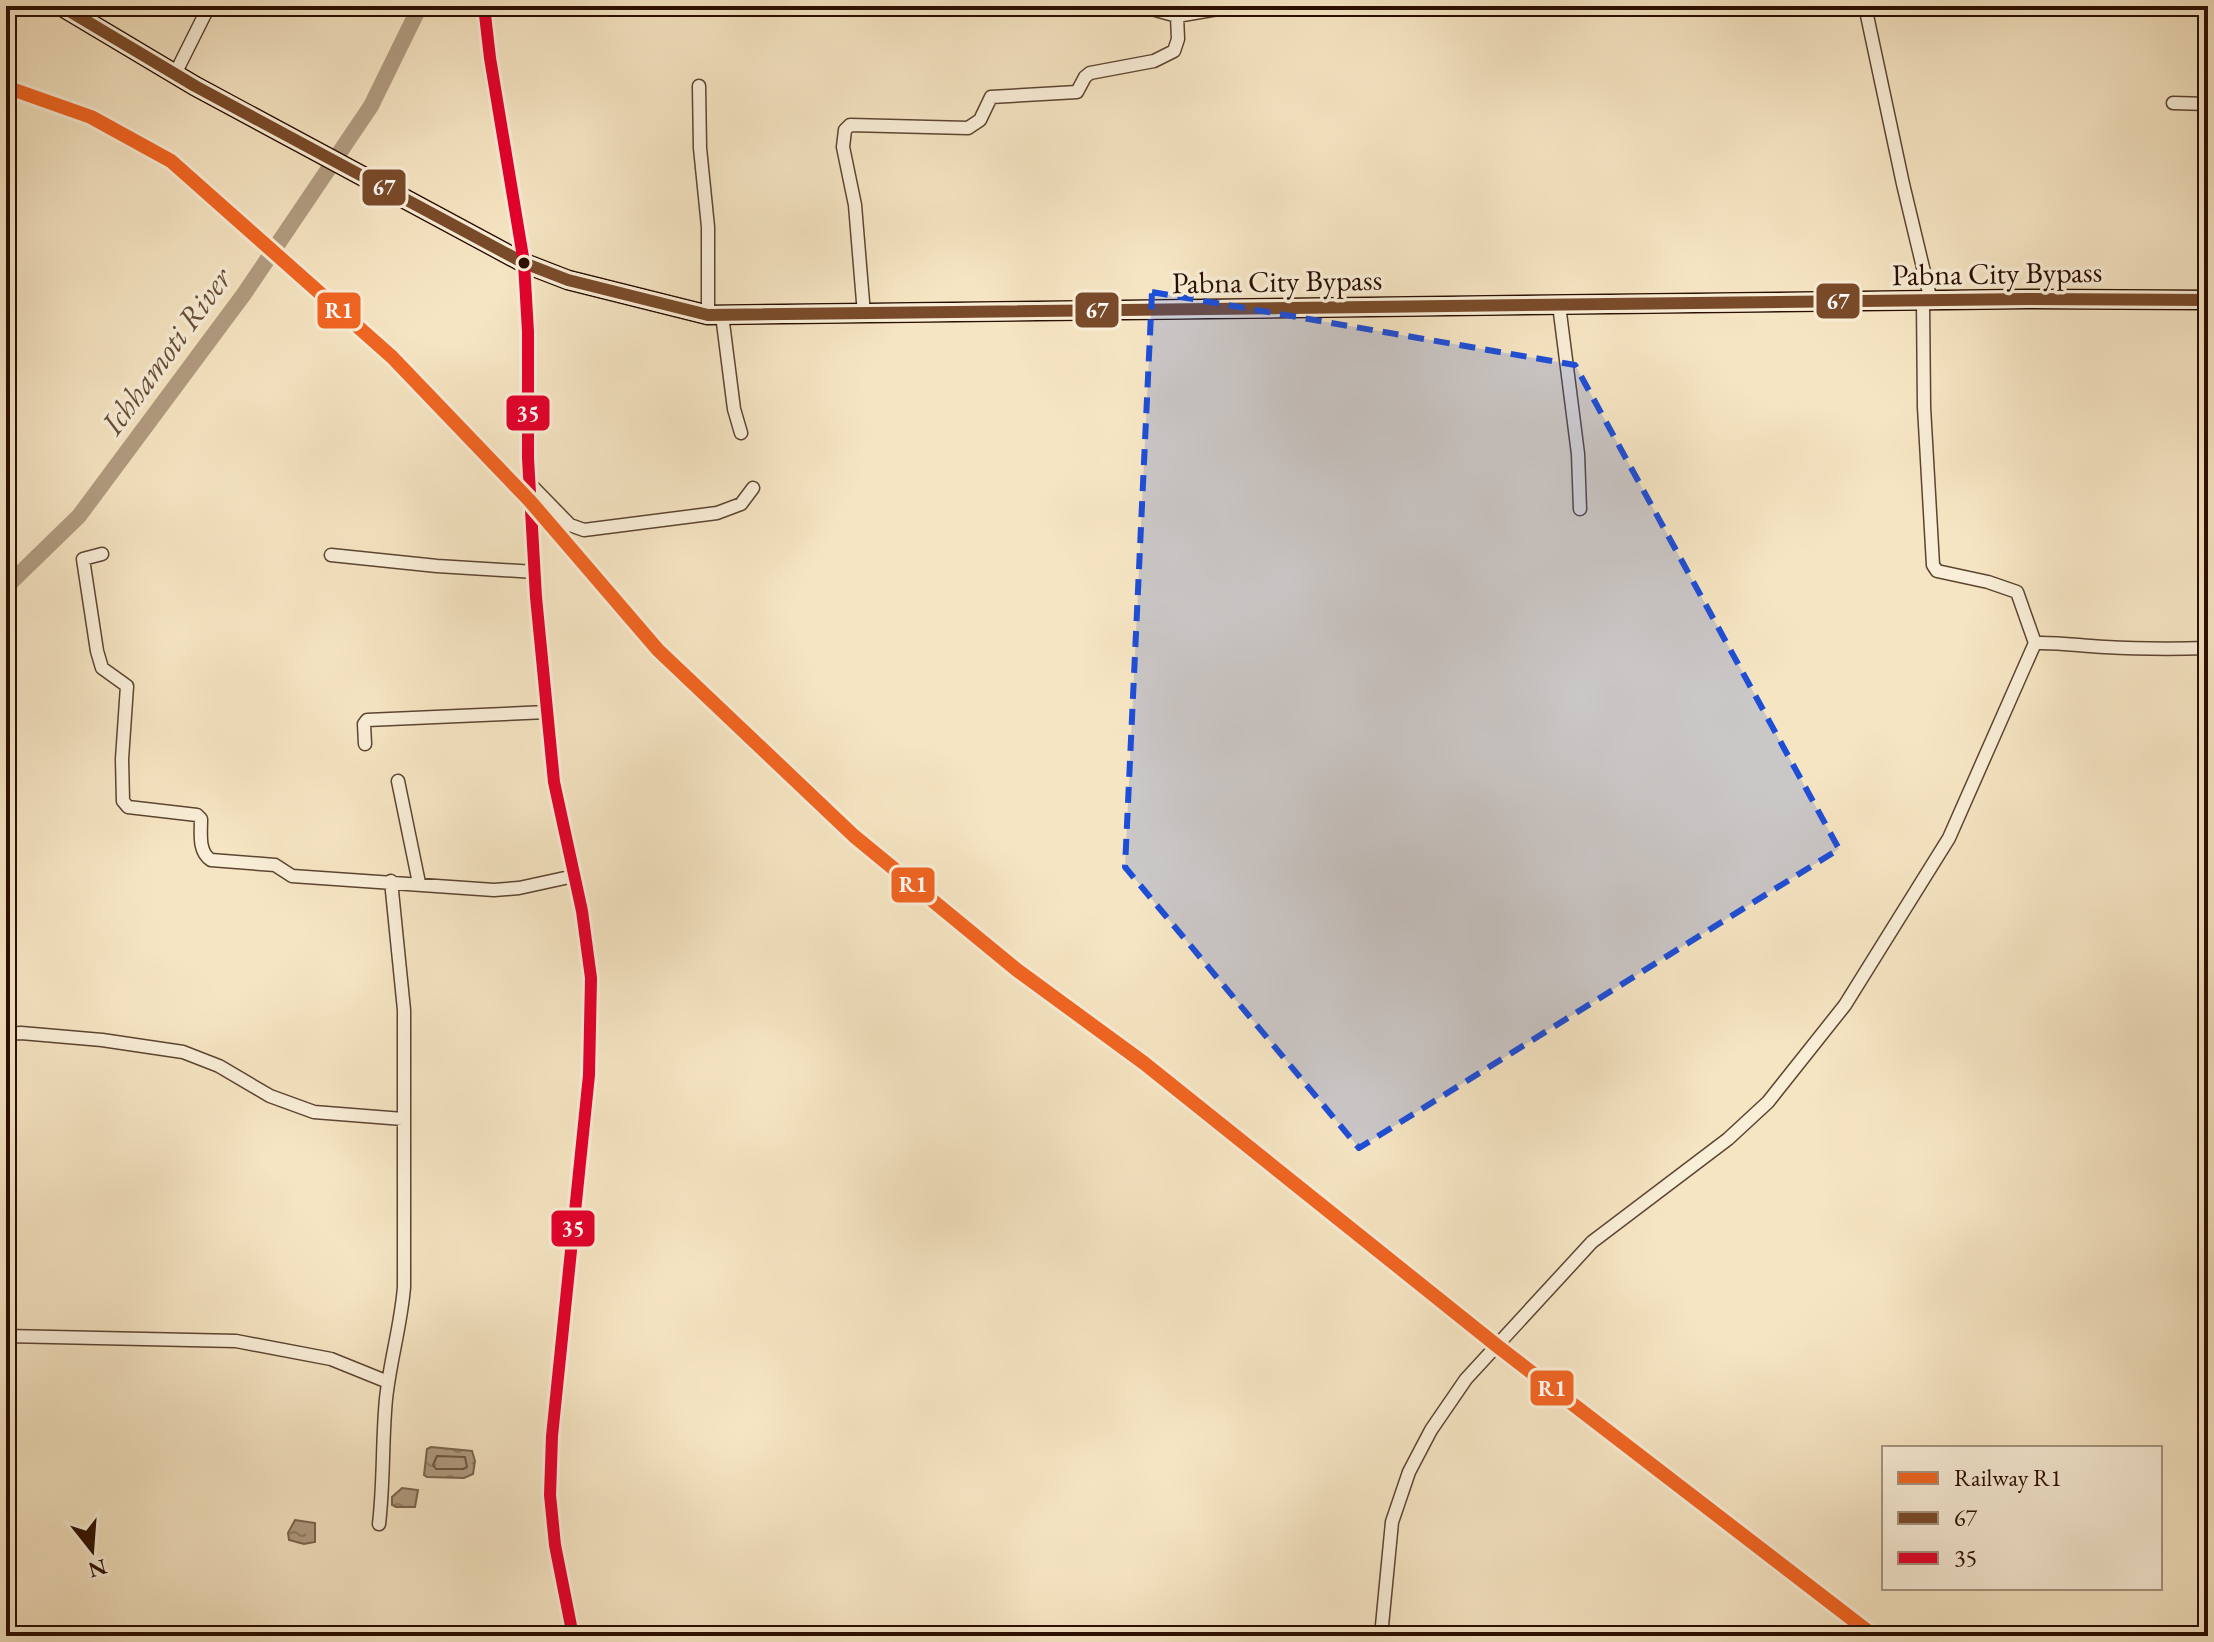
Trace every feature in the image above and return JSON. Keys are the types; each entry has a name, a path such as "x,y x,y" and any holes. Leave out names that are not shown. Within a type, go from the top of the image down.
{"highway":[{"path":"61,6 175,74"},
{"name":"Pabna City Bypass","path":"175,74 524,263 568,280 715,315 2208,300"}],"street":[{"path":"175,74 209,6"},
{"path":"484,6 524,263 528,332 529,483 554,782 591,978 589,1075 552,1436 550,1495 555,1545 573,1636"},
{"path":"1141,6 1177,16 1235,6"},
{"path":"1381,1636 1392,1522 1404,1485 1431,1430 1486,1356 1592,1242 1728,1139 1768,1102 1845,1005 1949,838 2035,643 2017,592 1937,571 1933,565 1924,407 1927,301 1865,6"},
{"path":"864,314 855,205 843,147 845,130 850,125 968,128 980,120 991,97 1073,93 1079,90 1087,74 1154,61 1174,51 1178,39 1177,16"},
{"path":"699,86 700,148 715,315 741,433"},
{"path":"2173,103 2208,104"},
{"path":"1559,305 1578,454 1580,509"},
{"path":"529,483 570,525 584,530 717,513 741,504 753,488"},
{"path":"102,554 83,559 102,668 127,686 122,759 125,804 197,815 201,819 202,849 211,860 275,865 292,876 494,890 574,876"},
{"path":"331,555 535,572"},
{"path":"2035,643 2208,648"},
{"path":"365,744 364,724 367,720 547,712"},
{"path":"398,781 419,883"},
{"path":"379,1524 384,1484 383,1425 388,1382 401,1326 404,1287 404,1010 391,881"},
{"path":"6,1034 102,1040 183,1052 219,1066 270,1096 314,1112 403,1119"},
{"path":"6,1336 236,1341 331,1359 388,1382"}],"highlighted area":[{"path":"1152,292 1575,365 1839,849 1359,1148 1125,867"}],"water":[{"path":"427,1449 472,1451 475,1461 473,1474 464,1478 427,1477 424,1475"},
{"path":"402,1488 418,1490 415,1507 392,1505 392,1497"},
{"path":"295,1520 315,1523 315,1542 304,1544 289,1540 288,1533"}],"waterway":[{"name":"Ichhamoti River","path":"6,587 79,516 244,294 371,106 420,6"}],"rail line":[{"name":"R1","path":"6,87 91,117 171,161 392,357 530,501 658,650 854,836 1017,970 1144,1063 1496,1345 1874,1636"}],"transit line":[{"name":"67","path":"61,6 195,86 524,263 568,280 708,315 2027,299 2208,300"},
{"name":"35","path":"484,6 524,263 528,332 528,458 536,597 554,782 582,911 591,978 589,1075 552,1436 550,1495 555,1545 573,1636"}]}
